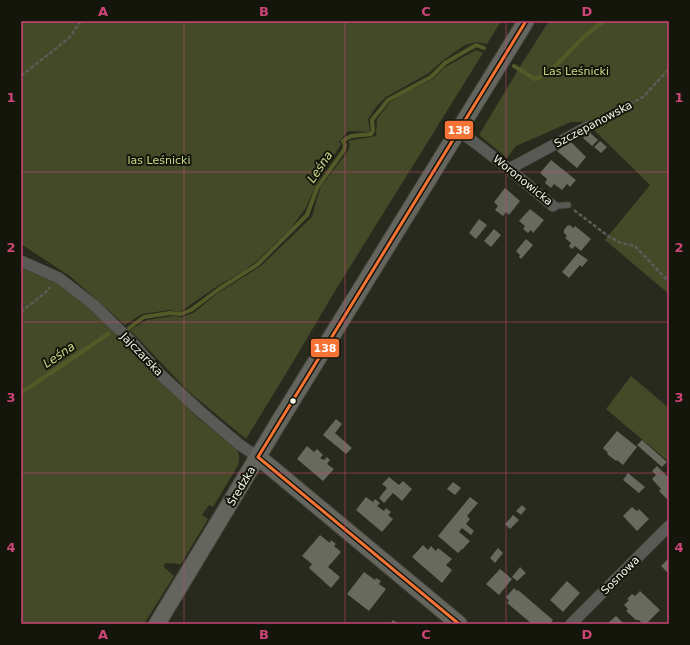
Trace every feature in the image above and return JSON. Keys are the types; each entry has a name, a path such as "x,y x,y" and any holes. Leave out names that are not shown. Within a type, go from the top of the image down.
{"main road":[{"name":"Średzka","path":"157,624 526,21"},
{"path":"258,457 459,624"}],"street":[{"name":"Szczepanowska","path":"509,169 589,126"},
{"name":"Woronowicka","path":"459,131 509,169 553,206"},
{"name":"Jajczarska","path":"21,261 58,278 94,305 160,374 201,412 240,445 258,457"},
{"name":"Sosnowa","path":"571,624 669,526"}],"lane":[{"name":"Woronowicka","path":"553,206 568,205"}],"path":[{"path":"21,76 69,38 81,21"},
{"name":"Szczepanowska","path":"589,126 643,97 669,69"},
{"name":"Woronowicka","path":"568,205 608,236 621,243 635,246 669,282"},
{"path":"21,312 45,293 58,278"}],"green space":[{"name":"las Leśnicki","path":"21,21 501,21 487,44 476,42 465,45 441,62 429,73 386,97 376,107 368,119 370,132 348,131 339,142 341,144 316,185 305,209 291,228 258,260 180,312 170,310 142,314 125,325 71,277 21,244"},
{"name":"Las Leśnicki","path":"549,21 669,21 669,294 605,240 650,185 586,122 571,122 516,146 507,158 479,135"},
{"path":"476,50 483,53 335,291 246,439 189,392 130,330 147,320 172,316 182,317 193,313 218,293 262,265 312,217 320,188 348,151 350,145 348,141 376,136 377,119 390,102 433,79 445,67"},
{"path":"21,265 59,282 92,308 197,417 238,452 239,463 237,467 213,507 209,505 202,515 208,519 181,564 165,563 164,567 174,576 144,624 21,624"},
{"path":"631,376 669,408 669,462 606,409"}],"building":[{"path":"589,132 598,140 592,146 583,138"},
{"path":"570,141 586,157 577,168 557,151"},
{"path":"600,141 607,147 601,153 594,147"},
{"path":"551,160 576,180 570,187 567,184 562,190 554,184 551,188 545,183 547,179 540,173"},
{"path":"505,188 520,201 509,215 506,212 503,216 495,210 498,206 494,202"},
{"path":"530,209 544,220 533,233 531,230 528,233 523,229 525,226 519,221"},
{"path":"479,219 487,225 476,239 469,233"},
{"path":"570,225 573,228 575,226 591,239 581,251 575,246 572,249 569,246 571,243 565,238 567,236 564,233 564,230"},
{"path":"494,229 501,235 491,247 484,241"},
{"path":"526,239 533,245 521,259 519,257 520,255 516,251"},
{"path":"578,253 588,260 582,267 580,265 569,278 562,272"},
{"path":"336,419 342,424 335,433 352,448 346,454 323,435"},
{"path":"617,431 637,447 623,465 607,454 608,453 603,448"},
{"path":"642,440 667,462 662,467 637,445"},
{"path":"307,446 314,452 317,449 323,455 320,458 324,460 327,457 330,460 327,464 334,469 323,481 297,459"},
{"path":"657,466 669,478 669,501 659,491 661,489 652,479 656,475 652,471"},
{"path":"628,473 645,487 639,493 623,480"},
{"path":"389,477 399,485 403,481 412,489 402,501 393,493 384,503 379,498 387,488 382,484"},
{"path":"453,482 461,488 455,495 447,489"},
{"path":"366,497 373,502 375,499 380,503 377,506 384,511 386,508 391,512 388,515 393,519 382,532 356,510"},
{"path":"470,497 478,503 467,516 470,519 466,524 474,531 471,535 462,528 459,532 470,541 458,553 438,536"},
{"path":"522,505 526,509 521,515 516,511"},
{"path":"632,507 637,511 639,509 649,519 637,531 623,516"},
{"path":"513,515 519,520 510,529 505,524"},
{"path":"320,535 330,543 331,540 336,544 334,546 341,552 328,567 340,577 331,588 309,568 312,564 302,556"},
{"path":"423,545 428,550 431,546 436,551 438,548 452,559 446,565 452,570 442,583 412,557"},
{"path":"498,548 503,553 495,563 490,558"},
{"path":"669,558 669,574 661,566"},
{"path":"520,567 526,573 517,581 512,577"},
{"path":"500,569 512,579 499,595 486,584"},
{"path":"364,572 375,580 376,578 381,581 379,584 386,589 369,611 347,594"},
{"path":"567,581 580,593 563,612 550,600"},
{"path":"514,588 553,620 550,624 532,624 507,603 509,601 506,597"},
{"path":"640,591 660,610 646,624 636,620 626,611 628,609 624,605 632,594 635,596"},
{"path":"616,616 624,624 608,623"},
{"path":"393,620 399,624 390,624"}],"waterway":[{"name":"Leśna","path":"514,66 535,79 541,77 556,65 585,36 605,21"},
{"name":"Leśna","path":"129,328 144,317 170,313 181,314 191,310 219,289 258,264 307,215 317,188 344,150 345,145 343,141 346,138 371,134 373,131 372,120 388,100 431,77 445,63 476,45 484,48"},
{"name":"Leśna","path":"21,393 108,334"}],"transit line":[{"name":"138","path":"258,457 526,21"},
{"name":"138","path":"258,457 459,624"}]}
